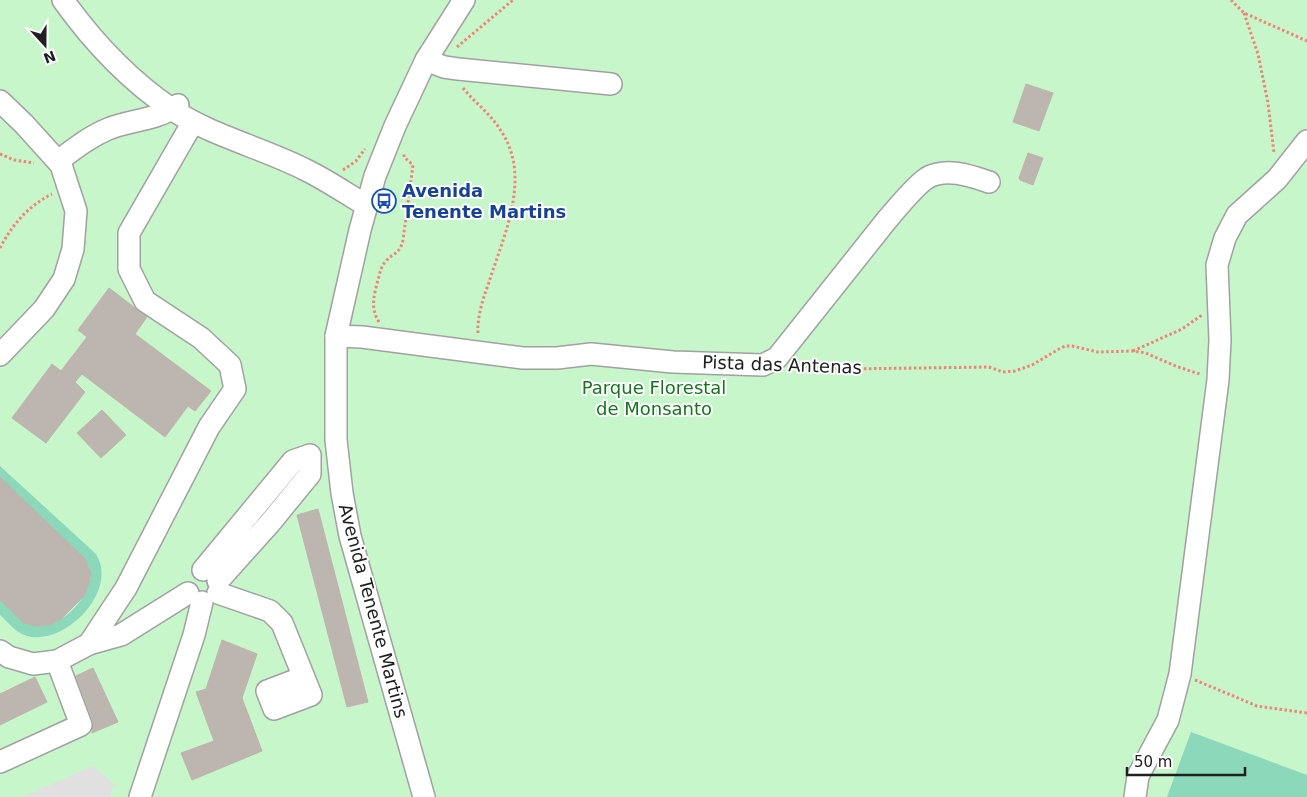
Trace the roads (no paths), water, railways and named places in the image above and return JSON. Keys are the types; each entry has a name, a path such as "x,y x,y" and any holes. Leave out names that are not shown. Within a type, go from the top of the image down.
{"street":[{"path":"63,0 80,24 111,57 142,85 175,107 193,122 308,170 366,206"},
{"name":"Avenida Tenente Martins","path":"424,797 350,536 342,493 336,440 336,336 366,206 375,176 395,126 435,64 464,0"},
{"path":"435,64 611,84"},
{"path":"0,101 50,162 64,172 76,211 73,249 64,280 44,309 0,355"},
{"path":"50,162 108,128 175,107"},
{"path":"89,644 126,588 209,427 235,389 230,366 201,338 146,301 129,269 129,233 176,148 193,122"},
{"path":"1135,797 1138,776 1168,720 1180,674 1218,380 1220,340 1217,266 1224,238 1237,216 1277,179 1307,141"},
{"name":"Pista das Antenas","path":"336,336 362,337 523,358 557,358 591,354 673,362 763,364 777,358 886,220 928,177 945,172 967,174 989,182"},
{"path":"140,797 194,634 206,588 293,461 310,455 320,445 336,440"},
{"path":"0,651 9,658 33,664 57,661 89,644 121,635 206,588 270,611 282,623 304,677"},
{"path":"0,762 81,725 57,661"}],"place":[{"name":"Avenida Tenente Martins","path":"384,201"}],"park label":[{"name":"Parque Florestal de Monsanto","path":"654,398"}]}
